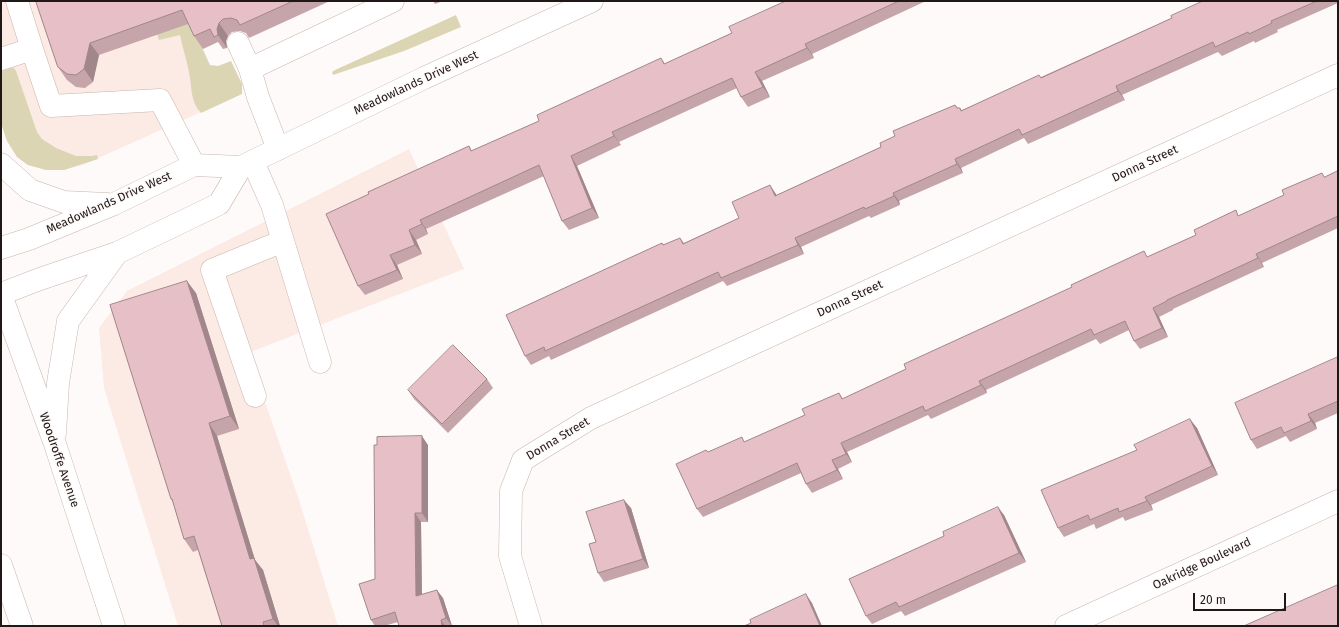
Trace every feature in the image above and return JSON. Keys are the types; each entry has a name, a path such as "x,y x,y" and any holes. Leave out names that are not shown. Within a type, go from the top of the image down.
{"main road":[{"path":"17,1 51,106 160,100 194,164 247,165"},
{"path":"250,69 394,1"},
{"name":"Meadowlands Drive West","path":"247,165 424,78 592,1"},
{"path":"238,43 250,69 258,97 278,149"},
{"path":"1,59 32,49"},
{"name":"Donna Street","path":"531,626 510,556 511,491 523,460 591,418 1338,75"},
{"path":"1,164 30,190 64,202 114,204"},
{"name":"Meadowlands Drive West","path":"1,248 29,239 114,204 194,164"},
{"path":"247,165 272,205 320,362"},
{"path":"1,295 40,279 117,252 219,204 247,165"},
{"path":"255,396 212,270 284,241"},
{"path":"55,444 58,383 68,321 117,252"},
{"name":"Woodroffe Avenue","path":"1,295 55,444 114,626"},
{"name":"Oakridge Boulevard","path":"1066,626 1338,501"},
{"path":"1,565 22,626"}],"shaded area":[{"path":"1,1 166,1 221,103 85,164 64,170 46,170 28,165 17,157 7,141 1,123"},
{"path":"181,1 210,65 218,66 231,61 242,84 242,94 201,113 195,105 192,96 189,73 180,35 159,40 157,34"},
{"path":"456,15 461,27 404,51 333,75 332,72 335,70"},
{"path":"14,68 16,71 37,132 42,139 56,148 76,156 97,155 98,159 64,170 46,170 28,165 17,157 7,141 1,123 1,71"},
{"path":"409,149 464,269 248,353 298,497 338,626 178,626 104,388 99,328 127,291"}],"building":[{"path":"36,1 293,1 240,25 237,20 231,18 223,19 219,23 217,29 218,35 214,37 210,29 194,36 182,10 90,43 84,69 76,75 67,74 58,67"},
{"path":"786,1 899,1 805,44 807,48 755,72 763,87 741,97 732,78 612,132 614,136 571,156 592,208 562,221 539,165 420,220 422,224 409,230 415,245 390,255 397,270 358,286 326,214 369,194 368,192 469,146 471,151 539,121 537,115 661,58 664,64 732,33 729,27"},
{"path":"1203,1 1317,1 1271,21 1272,23 1249,34 1248,32 1215,47 1213,42 1116,86 1118,91 1022,135 1019,129 955,159 957,164 893,193 894,196 865,209 864,207 795,238 798,245 721,278 718,272 545,351 544,347 525,356 506,315 662,243 663,245 680,238 683,244 739,218 732,202 770,185 775,196 881,147 880,143 895,136 893,131 955,105 957,108 960,108 961,111 1039,75 1041,78 1172,18 1171,16"},
{"path":"1338,171 1338,216 1256,254 1258,258 1167,300 1153,308 1162,328 1134,341 1125,321 1094,335 1091,329 979,381 981,385 925,411 923,406 841,443 846,454 832,460 837,470 806,484 797,463 697,509 676,464 706,450 708,452 742,437 744,442 805,415 802,409 839,393 842,399 906,369 904,364 1072,287 1071,285 1144,251 1147,257 1196,235 1194,230 1236,210 1238,216 1284,195 1282,190 1322,173 1324,177"},
{"path":"187,281 230,416 209,423 250,559 254,558 273,619 263,622 264,626 222,626 194,536 184,539 110,305"},
{"path":"453,345 487,379 442,424 408,390"},
{"path":"1338,357 1338,401 1308,414 1311,421 1284,433 1281,427 1251,440 1235,403"},
{"path":"1190,419 1212,466 1145,497 1147,501 1119,512 1118,508 1090,520 1088,515 1058,528 1041,490 1137,450 1134,445"},
{"path":"422,436 422,513 415,513 416,596 437,590 446,618 441,620 442,626 399,626 395,612 371,620 359,584 375,579 374,445 377,445 377,437"},
{"path":"624,500 643,559 598,573 589,544 596,542 586,512"},
{"path":"998,507 1019,553 899,607 896,602 866,616 849,579 944,536 943,532"},
{"path":"1338,585 1338,626 1244,626"},
{"path":"806,594 820,626 744,626 751,623 750,620"}]}
